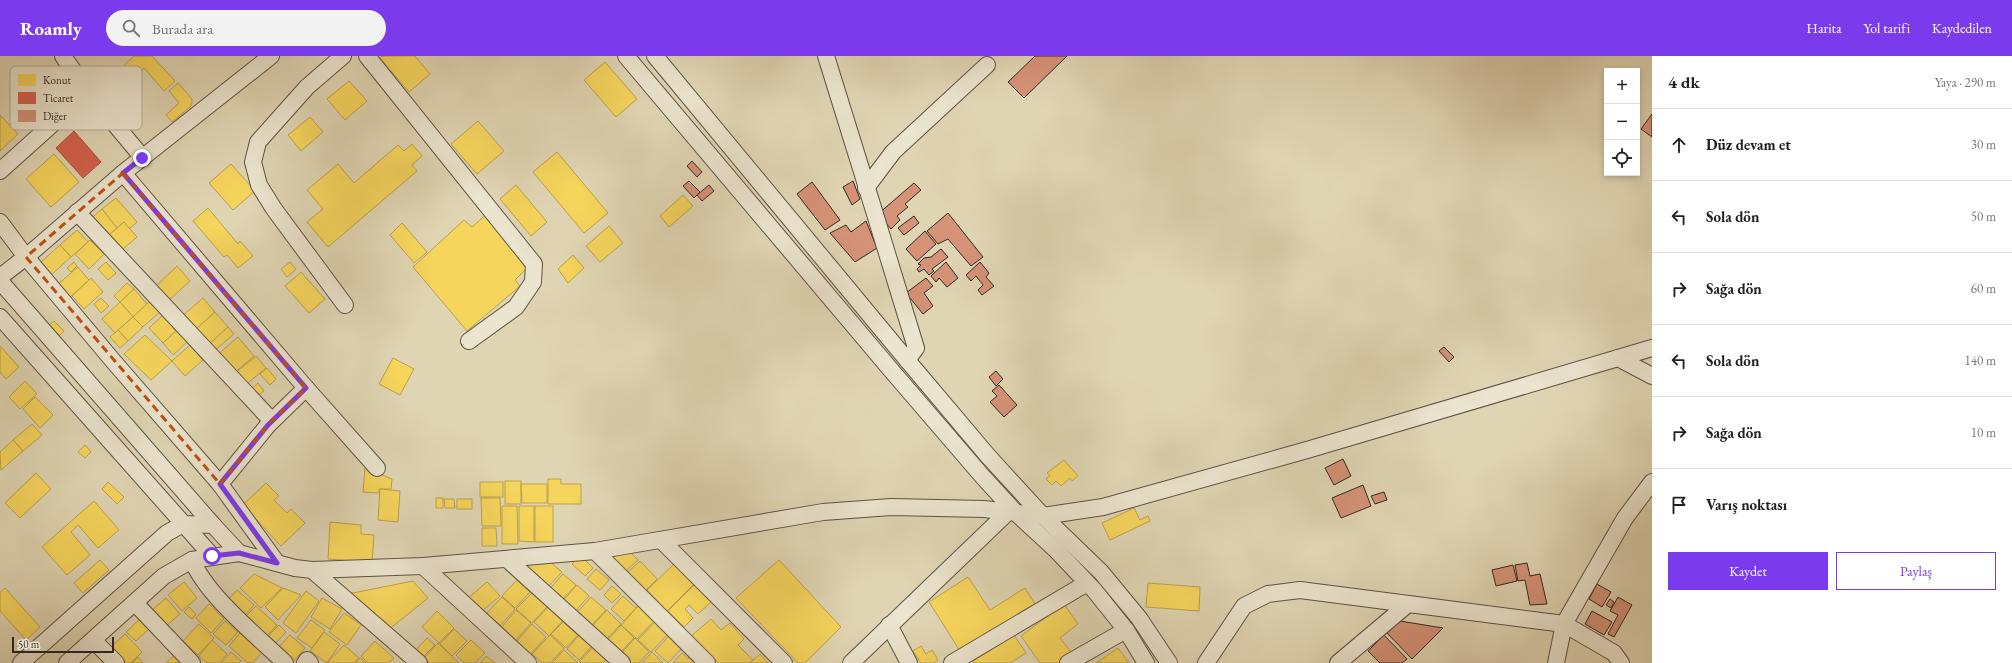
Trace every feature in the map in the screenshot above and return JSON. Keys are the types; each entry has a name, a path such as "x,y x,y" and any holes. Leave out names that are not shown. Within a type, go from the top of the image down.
{"street":[{"path":"63,56 70,66"},
{"path":"0,277 26,257 123,173 271,56"},
{"path":"343,56 307,87 258,142 253,162 259,185 274,209 345,305"},
{"path":"367,56 534,264 533,282 516,308 468,340"},
{"path":"626,56 1012,513 1057,551 1087,583 1126,630 1146,663"},
{"path":"655,56 907,360 1043,516 1101,572 1139,618 1169,663"},
{"path":"826,56 916,348 907,360"},
{"path":"866,188 893,152 986,64"},
{"path":"0,171 46,130"},
{"path":"119,130 142,158"},
{"path":"123,173 306,388 377,468"},
{"path":"77,212 272,421"},
{"path":"0,222 26,257 220,484 277,563"},
{"path":"0,281 239,553"},
{"path":"0,317 212,556"},
{"path":"67,663 164,576 192,560 212,556 239,553 295,568 312,570 423,566 508,560 595,551 823,512 892,507 984,509 1043,516 1103,507 1307,450 1652,348"},
{"path":"1618,358 1652,376"},
{"path":"220,484 272,421 306,388"},
{"path":"1556,663 1564,624 1625,518 1652,482"},
{"path":"851,663 889,625 1012,513"},
{"path":"21,663 167,533 183,524 213,525"},
{"path":"661,540 784,663"},
{"path":"595,551 707,663"},
{"path":"192,560 196,570 210,590 285,663"},
{"path":"508,560 622,663"},
{"path":"423,566 528,663"},
{"path":"312,570 419,663"},
{"path":"952,663 1087,583"},
{"path":"1206,663 1244,606 1268,594 1300,590 1564,624 1614,653 1621,663"},
{"path":"135,603 192,663"},
{"path":"1338,663 1408,604"},
{"path":"889,625 909,663"},
{"path":"1068,663 1126,630"},
{"path":"93,640 116,663"},
{"path":"305,663 307,660 310,663"}],"highlighted area":[{"path":"123,173 306,388 268,425 220,484 26,257"}],"building: Konut":[{"path":"134,56 152,56 175,81 164,91 144,68 142,70 142,66 123,66"},
{"path":"382,56 415,56 430,74 409,92 380,58"},
{"path":"605,62 637,99 616,117 584,80"},
{"path":"349,81 367,101 345,120 327,99"},
{"path":"178,83 192,99 192,103 190,107 172,122 166,115 179,103 169,91"},
{"path":"0,115 10,126 10,130 14,130 18,134 0,151"},
{"path":"310,117 323,132 301,151 288,135"},
{"path":"478,121 504,151 477,174 451,144"},
{"path":"412,144 422,156 412,165 417,171 328,247 307,222 323,209 307,190 338,164 354,183 398,145 404,151"},
{"path":"557,152 608,213 584,233 533,172"},
{"path":"54,154 79,182 51,207 26,179"},
{"path":"231,164 255,191 233,210 209,183"},
{"path":"516,185 547,222 531,236 500,199"},
{"path":"683,195 693,206 669,227 660,216"},
{"path":"116,198 137,222 129,229 124,222 117,228 102,209"},
{"path":"208,208 238,244 240,241 253,256 238,268 227,255 224,257 193,221"},
{"path":"102,209 117,228 109,235 93,217"},
{"path":"489,212 527,268 515,280 520,286 467,331 413,267 464,220 472,227"},
{"path":"124,222 137,237 122,250 109,235"},
{"path":"402,223 427,252 414,263 390,235"},
{"path":"609,226 623,243 600,262 586,246"},
{"path":"77,230 88,242 71,257 60,245"},
{"path":"90,240 104,254 89,269 75,254"},
{"path":"60,245 71,257 51,275 40,263"},
{"path":"573,255 584,268 568,283 558,269"},
{"path":"74,262 77,266 71,272 67,268"},
{"path":"106,262 116,273 108,280 98,269"},
{"path":"290,262 296,269 287,277 281,269"},
{"path":"177,266 190,281 167,302 154,288"},
{"path":"78,267 89,280 69,298 57,285"},
{"path":"301,272 325,299 309,313 285,286"},
{"path":"91,278 103,292 84,309 72,296"},
{"path":"127,283 134,289 120,302 114,296"},
{"path":"134,289 147,304 133,317 120,302"},
{"path":"101,298 109,306 101,313 94,304"},
{"path":"203,298 215,312 194,331 181,317"},
{"path":"150,301 160,312 143,327 133,317"},
{"path":"120,302 133,317 115,333 102,319"},
{"path":"215,312 228,327 207,346 194,331"},
{"path":"164,314 177,330 163,343 149,328"},
{"path":"133,317 143,327 128,341 118,330"},
{"path":"54,321 64,331 57,338 47,327"},
{"path":"228,327 234,334 213,352 207,346"},
{"path":"118,330 128,341 120,348 110,337"},
{"path":"177,330 188,341 173,355 163,343"},
{"path":"145,335 172,361 151,380 124,354"},
{"path":"238,337 254,356 232,375 216,356"},
{"path":"190,345 203,360 185,376 172,361"},
{"path":"0,346 19,367 6,379 0,372"},
{"path":"256,356 266,368 243,387 233,375"},
{"path":"393,358 414,369 400,395 379,384"},
{"path":"267,368 276,379 270,385 260,374"},
{"path":"25,381 37,394 20,409 9,397"},
{"path":"258,383 264,391 257,396 251,389"},
{"path":"35,397 53,415 40,428 23,409"},
{"path":"32,424 42,435 23,451 13,440"},
{"path":"13,440 23,451 1,470 0,452"},
{"path":"85,445 91,452 85,458 78,452"},
{"path":"1064,460 1078,476 1072,481 1070,478 1061,486 1056,481 1052,485 1046,479 1050,476 1047,473"},
{"path":"365,468 392,479 391,489 379,489 379,493 363,492"},
{"path":"36,473 51,489 20,518 5,503"},
{"path":"548,479 561,479 561,484 581,484 581,504 548,504"},
{"path":"505,481 521,481 521,504 505,504"},
{"path":"108,482 124,497 117,504 102,489"},
{"path":"480,482 503,482 503,497 480,497"},
{"path":"266,483 279,496 274,500 287,513 291,509 305,523 281,546 243,505"},
{"path":"521,484 547,484 547,503 522,503"},
{"path":"380,489 400,491 398,522 378,520"},
{"path":"436,498 443,498 443,508 436,508"},
{"path":"481,498 500,498 501,526 482,526"},
{"path":"444,499 454,499 455,508 445,508"},
{"path":"457,499 472,499 472,509 457,509"},
{"path":"94,501 119,530 98,548 78,525 71,532 90,555 67,575 42,547"},
{"path":"502,506 517,506 518,544 502,544"},
{"path":"519,506 534,506 534,542 519,541"},
{"path":"535,506 553,506 553,542 535,542"},
{"path":"1134,508 1140,520 1148,516 1150,521 1110,540 1102,523"},
{"path":"330,522 361,525 361,534 374,535 372,562 328,559"},
{"path":"482,528 496,528 497,546 482,546"},
{"path":"629,551 638,560 626,571 612,557"},
{"path":"580,555 593,568 585,576 572,564"},
{"path":"100,560 109,570 83,593 74,583"},
{"path":"779,560 841,627 805,663 798,663 736,598"},
{"path":"549,561 562,572 545,590 519,567"},
{"path":"640,561 657,579 646,590 628,572"},
{"path":"674,564 694,584 667,611 647,590"},
{"path":"596,569 609,580 600,590 587,579"},
{"path":"254,574 282,588 261,608 240,588"},
{"path":"563,574 576,585 559,603 547,592"},
{"path":"968,577 990,610 1025,588 1035,604 960,651 929,602"},
{"path":"517,580 530,592 515,608 502,596"},
{"path":"413,581 428,598 387,631 348,594"},
{"path":"184,582 197,598 182,611 168,595"},
{"path":"487,582 500,596 480,613 467,599"},
{"path":"1148,583 1200,587 1199,611 1146,607"},
{"path":"577,585 589,596 572,615 560,604"},
{"path":"694,585 711,602 698,614 689,605 685,609 693,618 684,627 668,611"},
{"path":"612,586 621,594 612,603 604,595"},
{"path":"5,588 40,627 26,640 0,611 0,592"},
{"path":"283,588 301,595 278,620 265,607"},
{"path":"237,590 254,605 243,617 226,602"},
{"path":"306,591 319,601 296,633 283,623"},
{"path":"533,592 548,606 532,623 516,609"},
{"path":"623,596 636,608 624,621 611,609"},
{"path":"502,597 515,609 499,627 485,615"},
{"path":"591,597 606,610 588,629 574,616"},
{"path":"166,598 180,614 165,627 151,611"},
{"path":"322,598 342,609 330,629 311,617"},
{"path":"209,604 224,619 211,633 196,618"},
{"path":"551,604 566,617 549,636 534,622"},
{"path":"1064,604 1078,624 1060,638 1072,653 1058,663 1040,663 1021,636"},
{"path":"256,606 277,625 265,638 244,618"},
{"path":"638,606 654,621 637,639 621,625"},
{"path":"189,607 196,614 192,619 184,612"},
{"path":"516,610 531,623 515,641 501,628"},
{"path":"607,610 621,624 604,642 589,629"},
{"path":"437,611 454,628 439,643 422,627"},
{"path":"344,613 361,625 347,645 329,632"},
{"path":"142,617 151,627 136,641 126,632"},
{"path":"711,619 721,630 730,623 744,639 738,645 753,660 749,663 719,663 690,637"},
{"path":"311,620 325,630 312,648 297,638"},
{"path":"225,621 238,632 226,645 213,634"},
{"path":"563,622 578,635 566,648 551,634"},
{"path":"655,622 668,634 651,652 638,640"},
{"path":"199,624 214,638 198,655 183,641"},
{"path":"532,624 546,637 530,655 516,642"},
{"path":"279,625 286,632 274,645 266,638"},
{"path":"621,625 634,638 617,656 604,644"},
{"path":"454,629 467,641 452,656 440,644"},
{"path":"324,632 340,644 327,663 310,651"},
{"path":"240,633 262,652 253,663 248,663 229,646"},
{"path":"125,634 142,652 131,663 126,663 111,647"},
{"path":"580,634 593,645 579,660 567,649"},
{"path":"290,635 305,648 292,663 276,650"},
{"path":"550,635 564,648 550,663 542,663 532,654"},
{"path":"1014,635 1026,653 1010,663 974,663 973,661"},
{"path":"669,636 682,648 668,663 655,651"},
{"path":"427,638 435,645 422,658 415,651"},
{"path":"635,638 649,652 639,663 625,663 618,657"},
{"path":"212,640 227,654 219,663 207,663 199,656"},
{"path":"471,640 485,653 475,663 464,663 456,655"},
{"path":"375,641 394,658 389,663 368,663 361,656"},
{"path":"438,643 459,663 429,663 424,658"},
{"path":"344,645 359,658 354,663 327,663"},
{"path":"594,646 608,658 603,663 579,662"},
{"path":"921,646 926,654 932,650 938,660 934,663 921,663 913,651"},
{"path":"1118,648 1129,663 1096,663"},
{"path":"564,650 578,663 552,663"},
{"path":"231,652 241,661 239,663 221,663"},
{"path":"652,652 663,663 642,663"},
{"path":"682,653 688,659 689,657 694,663 673,663"},
{"path":"760,654 768,663 750,663"},
{"path":"175,655 182,663 166,663"},
{"path":"486,656 495,663 480,663"},
{"path":"138,657 143,663 132,663"},
{"path":"360,658 366,663 355,663"}],"building: Ticaret":[{"path":"74,131 101,162 83,178 56,148"}],"building: Diğer":[{"path":"1035,56 1067,56 1024,98 1008,82"},
{"path":"1652,114 1652,137 1641,129"},
{"path":"692,161 702,172 697,177 687,166"},
{"path":"689,181 700,192 694,198 683,186"},
{"path":"853,181 860,199 852,205 843,187"},
{"path":"812,182 840,220 825,230 797,194"},
{"path":"914,183 921,190 905,204 908,207 897,216 900,220 891,229 878,214"},
{"path":"709,185 714,191 702,201 697,195"},
{"path":"948,213 983,257 971,266 948,239 938,244 927,231"},
{"path":"914,216 919,223 904,235 898,228"},
{"path":"866,221 877,248 855,262 830,233 846,225 851,232"},
{"path":"925,231 936,244 917,261 906,249"},
{"path":"941,249 948,257 932,269 934,271 929,275 924,269 919,272 917,269 921,265 918,264 924,258 931,257"},
{"path":"946,262 958,278 947,287 939,278 936,282 931,276"},
{"path":"980,262 989,273 986,277 994,286 982,295 978,290 983,285 976,276 971,281 966,275"},
{"path":"926,278 933,286 924,293 933,306 923,314 906,293"},
{"path":"1444,347 1454,357 1449,362 1439,351"},
{"path":"996,371 1003,379 996,386 989,377"},
{"path":"999,385 1017,405 1004,417 990,402 997,396 992,391"},
{"path":"1343,459 1351,476 1334,485 1325,468"},
{"path":"1363,485 1371,506 1341,518 1332,498"},
{"path":"1384,492 1387,500 1375,504 1371,496"},
{"path":"1527,563 1530,576 1540,574 1547,604 1530,605 1525,580 1518,581 1515,565"},
{"path":"1513,565 1517,581 1496,586 1492,570"},
{"path":"1597,584 1611,592 1602,607 1589,599"},
{"path":"1618,597 1632,605 1614,637 1608,634 1618,615 1610,611"},
{"path":"1610,599 1614,602 1611,608 1606,605"},
{"path":"1592,611 1612,622 1604,635 1585,624"},
{"path":"1400,621 1443,628 1412,659 1387,633"},
{"path":"1384,635 1407,659 1402,663 1380,663 1368,651"}],"route":[{"path":"142,158 123,173 306,388 268,425 220,484 277,563 239,553 212,556"}]}
